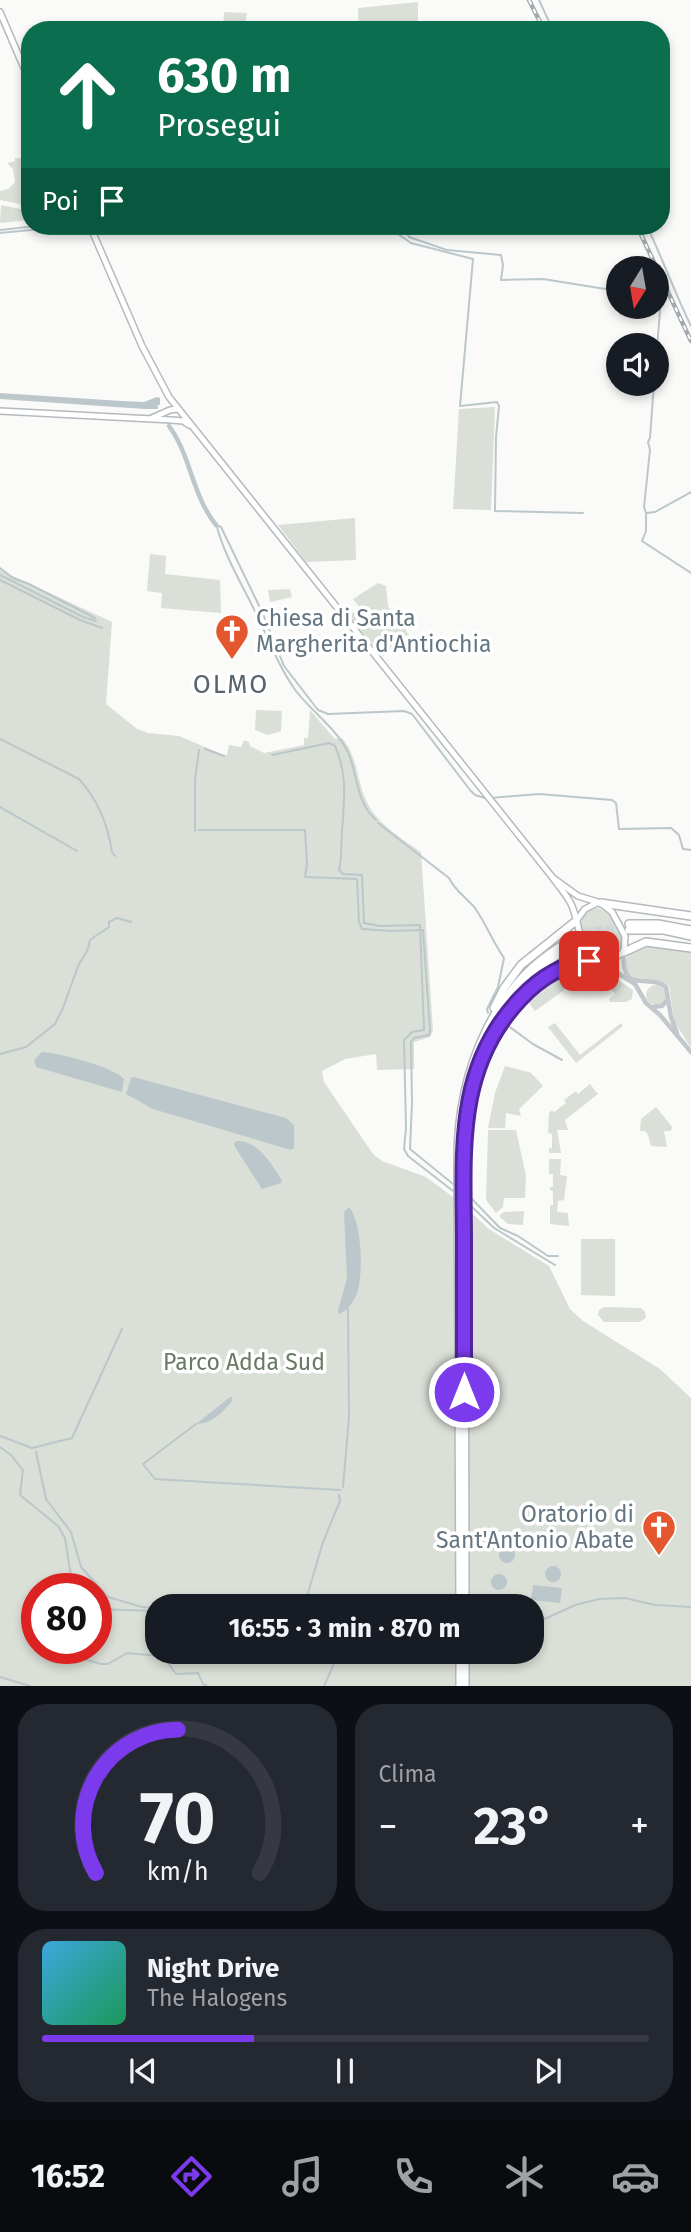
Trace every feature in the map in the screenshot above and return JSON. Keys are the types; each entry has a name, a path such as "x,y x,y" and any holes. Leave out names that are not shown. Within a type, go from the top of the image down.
{"highway":[{"path":"600,903 691,916"},
{"path":"483,1045 479,1039 511,977 529,957 576,920"},
{"path":"691,930 658,924 629,927 691,936"},
{"path":"464,1594 458,1144 463,1098 483,1045 522,985 576,941"},
{"path":"624,952 646,942 691,948"},
{"path":"483,1045 510,1009 541,979 566,965 598,960"},
{"path":"460,1594 462,1538"},
{"path":"461,1664 463,1686"},
{"path":"463,1686 464,1664"}],"main road":[{"path":"0,12 21,61"},
{"path":"94,235 142,346 169,397 553,878 571,902 580,940 589,954 598,960 610,959 624,952 625,936 612,912 600,903 578,896 553,878"},
{"path":"164,413 169,397"},
{"path":"149,418 178,409"},
{"path":"171,420 178,409"},
{"path":"0,411 183,421 196,432"},
{"path":"576,920 585,909 600,903"}],"street":[{"path":"624,952 623,964 628,975 639,981 663,985 679,1037"},
{"path":"598,960 632,981 646,1003 691,1052"},
{"path":"643,996 645,987 652,982"},
{"path":"651,1007 662,1006 668,995"}],"green space":[{"path":"418,2 418,21 359,21 358,8"},
{"path":"224,12 247,13 246,21 224,21"},
{"path":"15,158 21,158 21,204 0,200 0,191 8,189 15,182 13,169 7,163 15,161"},
{"path":"1,205 21,209 21,221 0,223"},
{"path":"495,407 491,510 453,509 459,409"},
{"path":"355,518 356,560 306,562 278,525"},
{"path":"150,554 166,556 165,574 220,580 221,613 161,608 162,593 147,591"},
{"name":"Parco Adda Sud","path":"0,570 112,622 106,704 137,729 148,733 179,736 224,755 227,755 229,745 241,747 244,740 264,753 304,745 304,738 308,738 310,710 335,739 342,738 348,746 364,796 372,811 391,831 421,852 433,1031 430,1037 414,1042 414,1069 377,1070 376,1054 345,1059 322,1071 324,1082 373,1154 382,1161 426,1177 461,1203 489,1229 549,1266 570,1309 583,1321 660,1369 691,1398 691,1686 0,1686"},
{"path":"378,583 386,586 388,606 412,639 383,656 348,616 360,608 353,599"},
{"path":"290,589 292,597 270,602 268,590"},
{"path":"256,710 282,711 281,731 268,735 255,730"},
{"path":"597,908 613,917 620,929 621,948 612,956 593,952 582,937 582,920 587,913"},
{"path":"648,945 691,950 691,1048 674,1021 669,986 638,978 626,971 625,963 629,953"},
{"path":"584,967 604,972 633,990 632,999 626,1002 610,1002 609,999 615,994 600,974 587,984 581,978 535,1011 529,1003 535,997 561,978"},
{"path":"656,985 663,988 666,995 663,1002 656,1005 649,1002 646,995 649,988"},
{"path":"555,1023 580,1055 621,1023 623,1026 576,1063 548,1027"},
{"path":"505,1066 532,1073 543,1086 519,1109 521,1116 506,1113 505,1128 488,1128 495,1093"},
{"path":"590,1084 598,1094 565,1120 568,1130 557,1130 561,1153 549,1153 549,1148 552,1148 552,1134 548,1133 549,1113 566,1103 564,1100 576,1091 578,1094"},
{"path":"656,1107 673,1128 664,1131 667,1147 651,1146 648,1135 645,1131 640,1131 641,1119"},
{"path":"488,1130 516,1130 526,1176 525,1198 504,1198 503,1207 496,1213 486,1200"},
{"path":"549,1159 561,1159 560,1175 567,1176 564,1200 558,1201 557,1212 568,1213 569,1226 550,1224 553,1191 550,1187 553,1187 553,1174 549,1174"},
{"path":"524,1211 523,1225 508,1224 499,1216 504,1212"},
{"path":"581,1239 615,1239 615,1296 581,1295"},
{"path":"604,1307 641,1308 646,1318 639,1322 604,1322 598,1315 599,1310"}],"shaded area":[{"path":"0,393 144,402 157,397 160,398 160,405 158,409 145,409 0,399"},
{"path":"42,1052 98,1065 118,1074 124,1079 122,1092 36,1067 34,1060"},
{"path":"133,1077 286,1118 294,1125 294,1148 291,1150 153,1109 126,1094"},
{"path":"237,1141 252,1145 264,1154 282,1180 281,1183 262,1189 235,1147 234,1143"},
{"path":"349,1207 359,1235 360,1282 354,1300 339,1314 347,1278 344,1212"},
{"path":"230,1397 232,1401 217,1417 196,1424"},
{"path":"504,1547 510,1547 515,1555 513,1561 504,1563 499,1558 499,1552"},
{"path":"550,1566 556,1566 561,1574 559,1580 550,1582 545,1577 545,1571"},
{"path":"496,1574 502,1574 507,1582 505,1588 496,1590 491,1585 491,1579"},
{"path":"533,1585 562,1588 560,1603 544,1601 544,1594 532,1594"}],"waterway":[{"path":"539,0 549,21"},
{"path":"0,230 21,228"},
{"path":"0,233 21,231"},
{"path":"399,235 411,243 473,259 460,406 497,402 499,406 495,511 583,513"},
{"path":"408,235 447,250 501,255 501,280 543,279 606,289"},
{"path":"651,235 691,326"},
{"path":"658,333 659,319"},
{"path":"653,396 644,507 646,513 655,512 691,492"},
{"path":"169,426 182,450 202,501 216,525"},
{"path":"646,514 646,531 642,541 691,573"},
{"path":"216,525 221,527 263,614 284,666 318,710 328,714 404,711 412,714 470,790 485,798"},
{"path":"217,527 231,564 281,667 296,691 343,743 361,797 376,820"},
{"path":"0,568 13,578 95,618"},
{"path":"0,575 96,621"},
{"path":"0,580 80,620 102,628"},
{"path":"0,739 79,779 92,795 101,813 115,856"},
{"path":"272,755 329,743 335,746 342,767 344,789 339,870 343,874 362,875 364,923 380,926 420,925 424,1030 412,1032 404,1040 404,1149 408,1156 453,1191"},
{"path":"205,749 224,756"},
{"path":"195,831 195,780 199,750"},
{"path":"490,798 539,794 612,800 616,803 619,829 671,828 679,835 683,849 691,850"},
{"path":"0,807 77,851"},
{"path":"378,823 449,878 483,920 504,958 498,987 487,1009 488,1013"},
{"path":"198,830 305,830 305,877 357,879 359,922 362,929 423,930 430,1030 429,1035 414,1038 411,1042 410,1149 453,1184"},
{"path":"0,1054 26,1047 55,1024 90,940 117,918 131,922"},
{"path":"503,1022 533,1044 562,1060"},
{"path":"470,1197 500,1228 518,1236 548,1256 558,1256"},
{"path":"469,1204 494,1228 555,1265"},
{"path":"343,1487 349,1417 348,1309"},
{"path":"0,1436 32,1448 72,1438 122,1329"},
{"path":"196,1424 143,1464 155,1479 340,1490"},
{"path":"0,1447 11,1455 23,1470 20,1495 58,1526 65,1538 70,1573"},
{"path":"36,1452 46,1499 71,1532 81,1567 108,1597 145,1607"},
{"path":"307,1594 323,1542 340,1501 339,1495"},
{"path":"544,1619 575,1605 599,1599 625,1598 655,1605 691,1607"},
{"path":"112,1610 145,1611"},
{"path":"112,1662 127,1653 164,1657 176,1674 198,1673 203,1684 207,1686"},
{"path":"324,1686 333,1664"},
{"path":"0,1677 30,1686"}],"tunnel":[{"path":"576,938 601,929 629,924"},
{"path":"578,944 627,930"}],"railway":[{"path":"529,0 540,21"},
{"path":"641,235 691,341"}],"place":[{"name":"Chiesa di Santa Margherita d'Antiochia","path":"232,661"},
{"name":"Oratorio di Sant'Antonio Abate","path":"659,1557"}],"district":[{"name":"OLMO","path":"231,684"}],"route":[{"path":"464,1392 464,1137 470,1091 486,1044 510,1009 541,979 566,965 589,961"}]}
